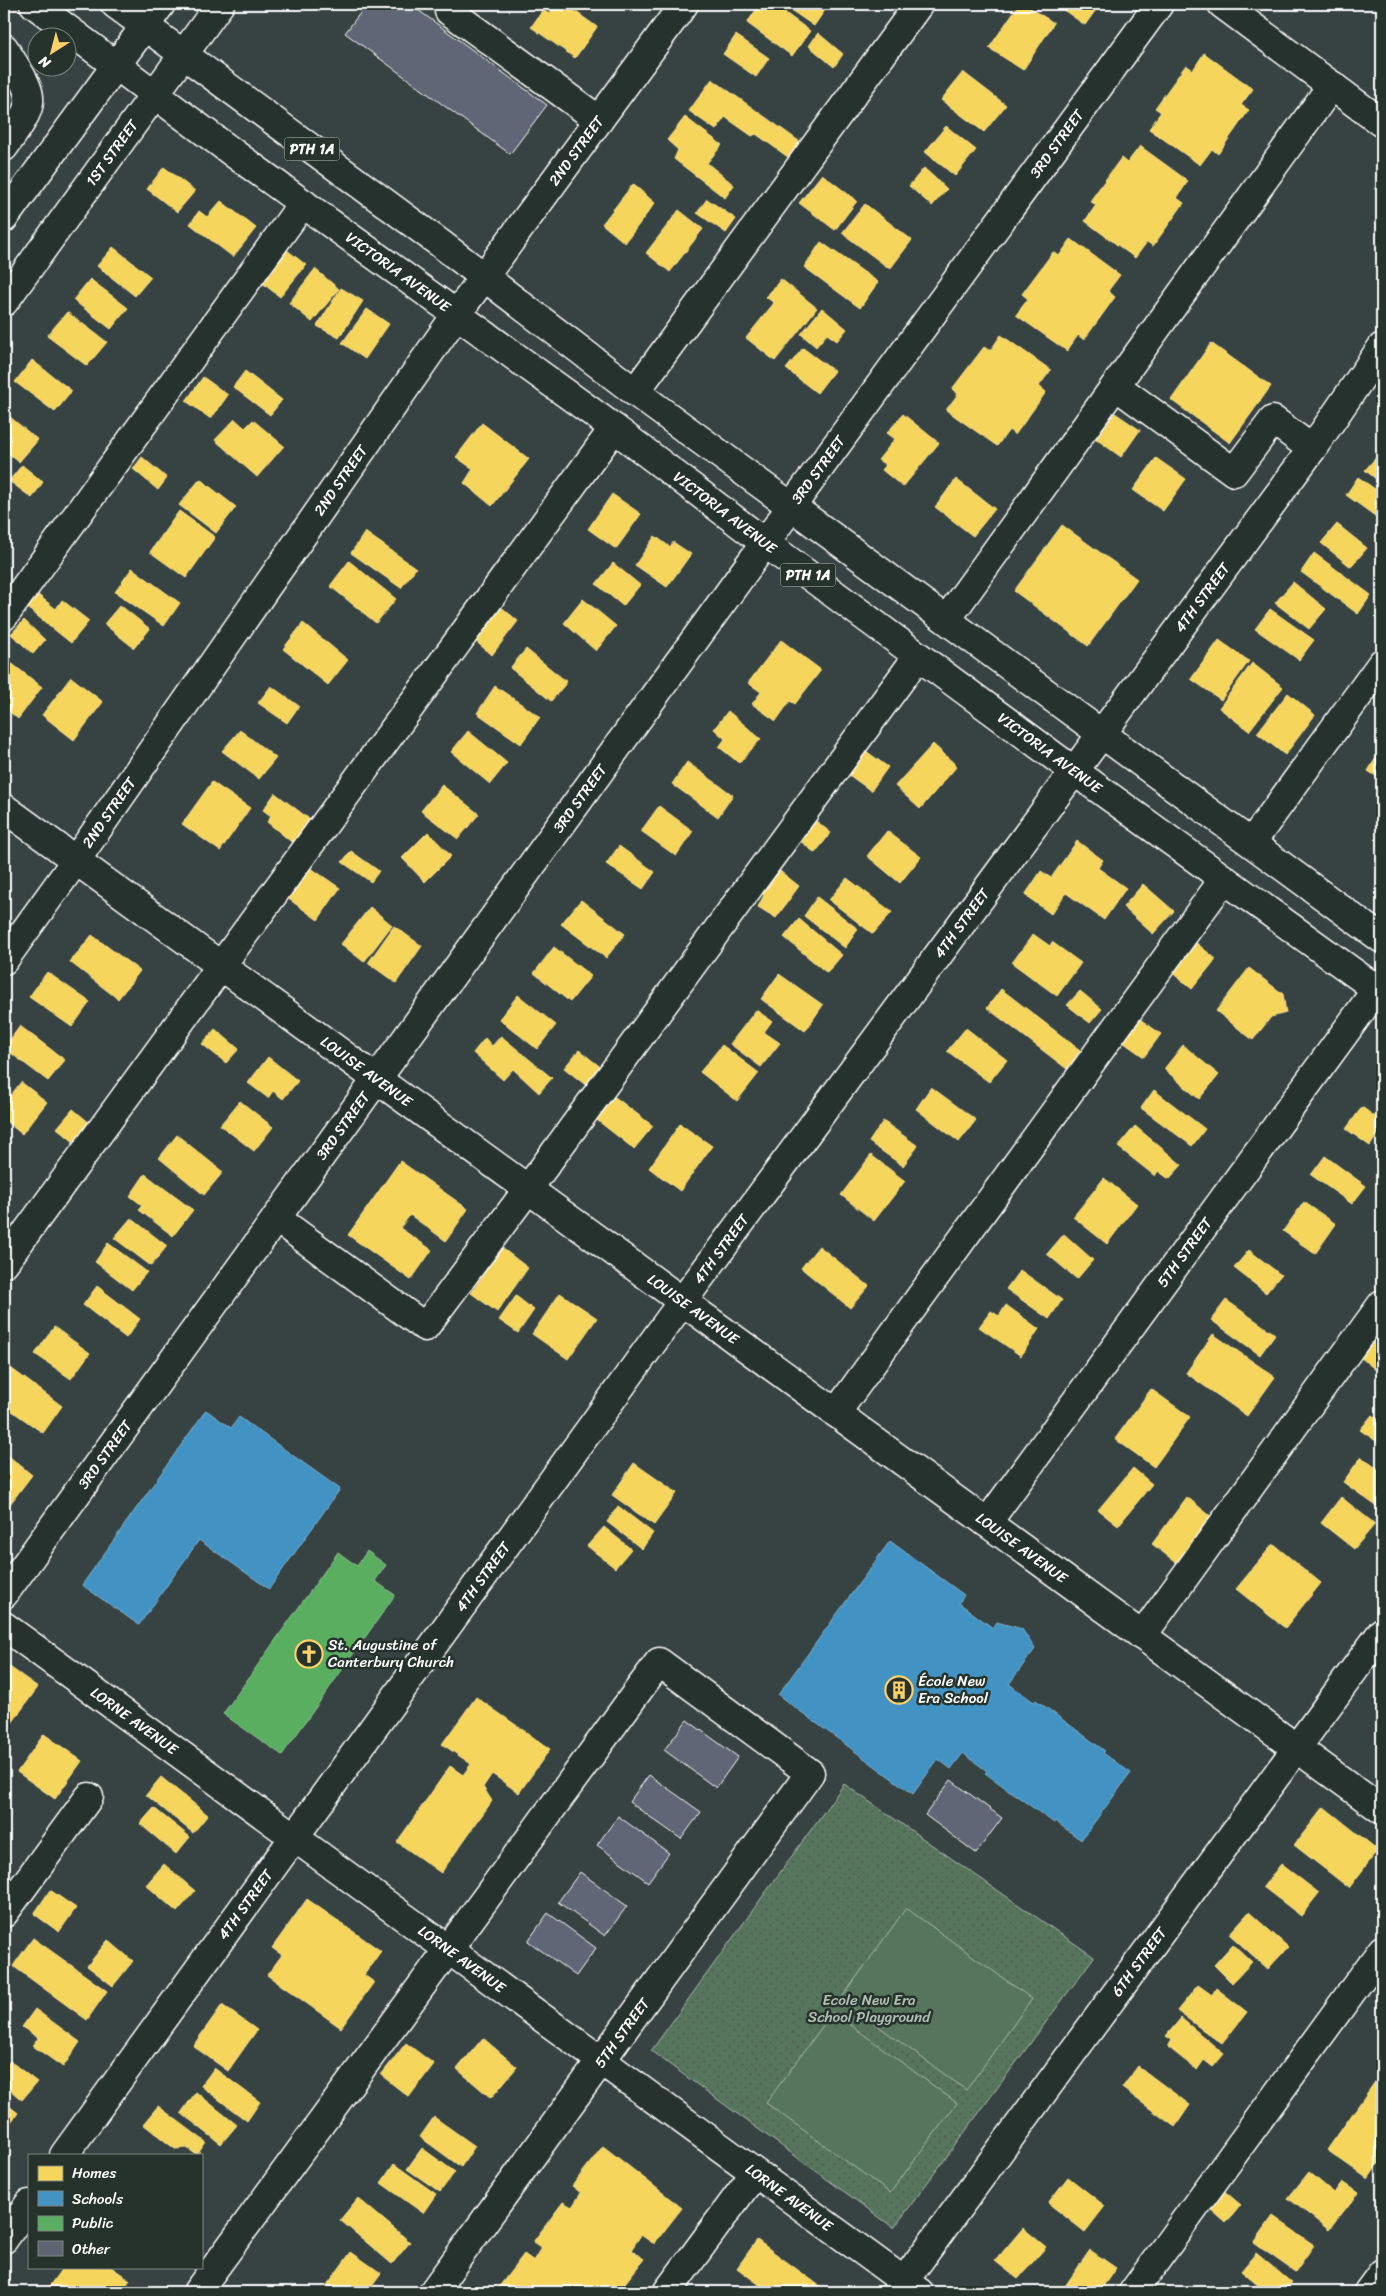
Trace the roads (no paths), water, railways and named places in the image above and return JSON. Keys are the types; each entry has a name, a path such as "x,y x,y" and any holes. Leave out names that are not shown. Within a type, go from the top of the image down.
{"street":[{"name":"VICTORIA AVENUE","path":"34,4 456,315 614,428 765,544 1074,771 1224,879 1381,988"},
{"path":"114,4 145,26"},
{"path":"4,218 161,4"},
{"name":"1ST STREET","path":"4,302 220,4"},
{"path":"454,4 449,11 599,120"},
{"name":"2ND STREET","path":"4,960 76,860 456,315 684,4"},
{"path":"635,392 919,4"},
{"name":"3RD STREET","path":"4,1594 765,544 790,506 1159,4"},
{"path":"1222,4 1382,123"},
{"name":"PTH 1A","path":"145,26 484,277 635,392 1104,733 1382,939"},
{"path":"4,48 26,85 30,100 25,117 4,146"},
{"path":"946,619 1332,85"},
{"path":"4,616 303,203"},
{"name":"4TH STREET","path":"65,2154 682,1302 1312,449 1382,347"},
{"path":"1116,386 1234,472 1272,420 1312,449"},
{"path":"4,1263 614,428"},
{"path":"276,1218 425,1327 918,656"},
{"path":"1252,842 1382,662"},
{"name":"LOUISE AVENUE","path":"4,808 1382,1810"},
{"path":"836,1413 1224,879"},
{"name":"5TH STREET","path":"987,1523 1381,988"},
{"path":"1142,1636 1382,1304"},
{"name":"LORNE AVENUE","path":"4,1626 755,2173 906,2289"},
{"name":"6TH STREET","path":"906,2289 1382,1632"},
{"name":"5TH STREET","path":"433,2292 810,1772 659,1662 448,1949"},
{"path":"4,1913 89,1798"},
{"path":"197,2292 448,1949"},
{"path":"1133,2292 1382,1950"},
{"path":"668,2292 755,2173"},
{"path":"4,2239 28,2205"},
{"path":"1368,2292 1382,2273"}],"place":[{"name":"St. Augustine of Canterbury Church","path":"309,1654"},
{"name":"École New Era School","path":"899,1690"}],"park label":[{"name":"Ecole New Era School Playground","path":"869,2008"}]}
